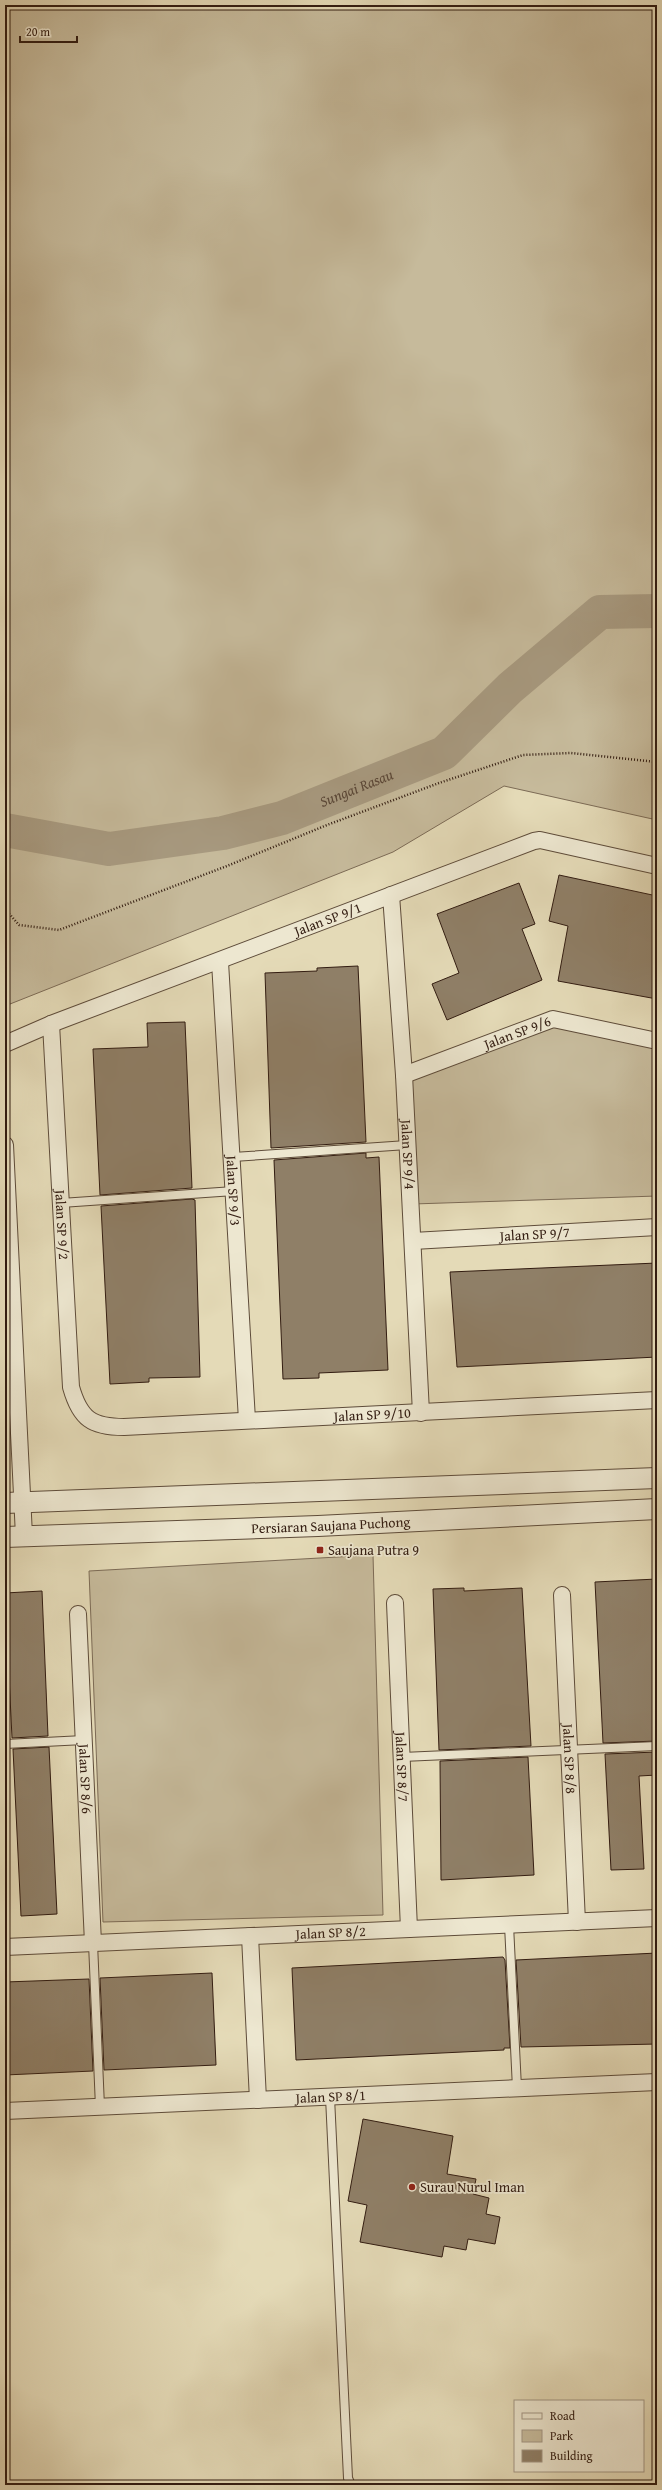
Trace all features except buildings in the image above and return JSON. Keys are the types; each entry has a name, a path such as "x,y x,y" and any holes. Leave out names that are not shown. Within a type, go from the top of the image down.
{"street":[{"name":"Jalan SP 9/1","path":"5,1044 51,1024 220,962 537,840 657,866"},
{"name":"Jalan SP 9/4","path":"391,895 404,1075 421,1413"},
{"name":"Jalan SP 9/3","path":"220,962 233,1157 247,1420"},
{"name":"Jalan SP 9/6","path":"404,1075 553,1019 657,1041"},
{"name":"Jalan SP 9/2","path":"51,1024 71,1387 77,1406 88,1420"},
{"path":"5,1146 14,1536"},
{"name":"Jalan SP 9/7","path":"413,1241 657,1227"},
{"name":"Jalan SP 9/10","path":"88,1420 106,1427 124,1427 657,1400"},
{"path":"14,1502 657,1478"},
{"name":"Persiaran Saujana Puchong","path":"14,1536 318,1526 657,1509"},
{"name":"Jalan SP 8/8","path":"562,1595 577,1922"},
{"name":"Jalan SP 8/7","path":"395,1604 410,1929"},
{"name":"Jalan SP 8/6","path":"78,1614 93,1943"},
{"name":"Jalan SP 8/2","path":"5,1947 657,1918"},
{"path":"250,1936 258,2100"},
{"name":"Jalan SP 8/1","path":"5,2111 657,2082"}],"lane":[{"path":"233,1157 407,1145"},
{"path":"61,1203 234,1191"},
{"path":"5,1744 84,1740"},
{"path":"402,1757 657,1746"},
{"path":"509,1925 517,2088"},
{"path":"93,1943 100,2107"},
{"path":"330,2096 348,2478 351,2485"}],"path":[{"path":"5,910 19,925 59,930 227,866 334,822 439,783 523,755 571,752 657,762"}],"green space":[{"path":"5,5 657,5 657,820 504,786 393,852 5,1006"},
{"path":"546,1025 657,1048 657,1196 413,1204 408,1078"},
{"path":"373,1555 383,1915 103,1922 89,1571"}],"waterway":[{"name":"Sungai Rasau","path":"5,830 109,849 223,833 282,818 444,753 510,688 600,612 657,611"}],"place":[{"name":"Saujana Putra 9","path":"320,1550"},
{"name":"Surau Nurul Iman","path":"412,2187"}]}
